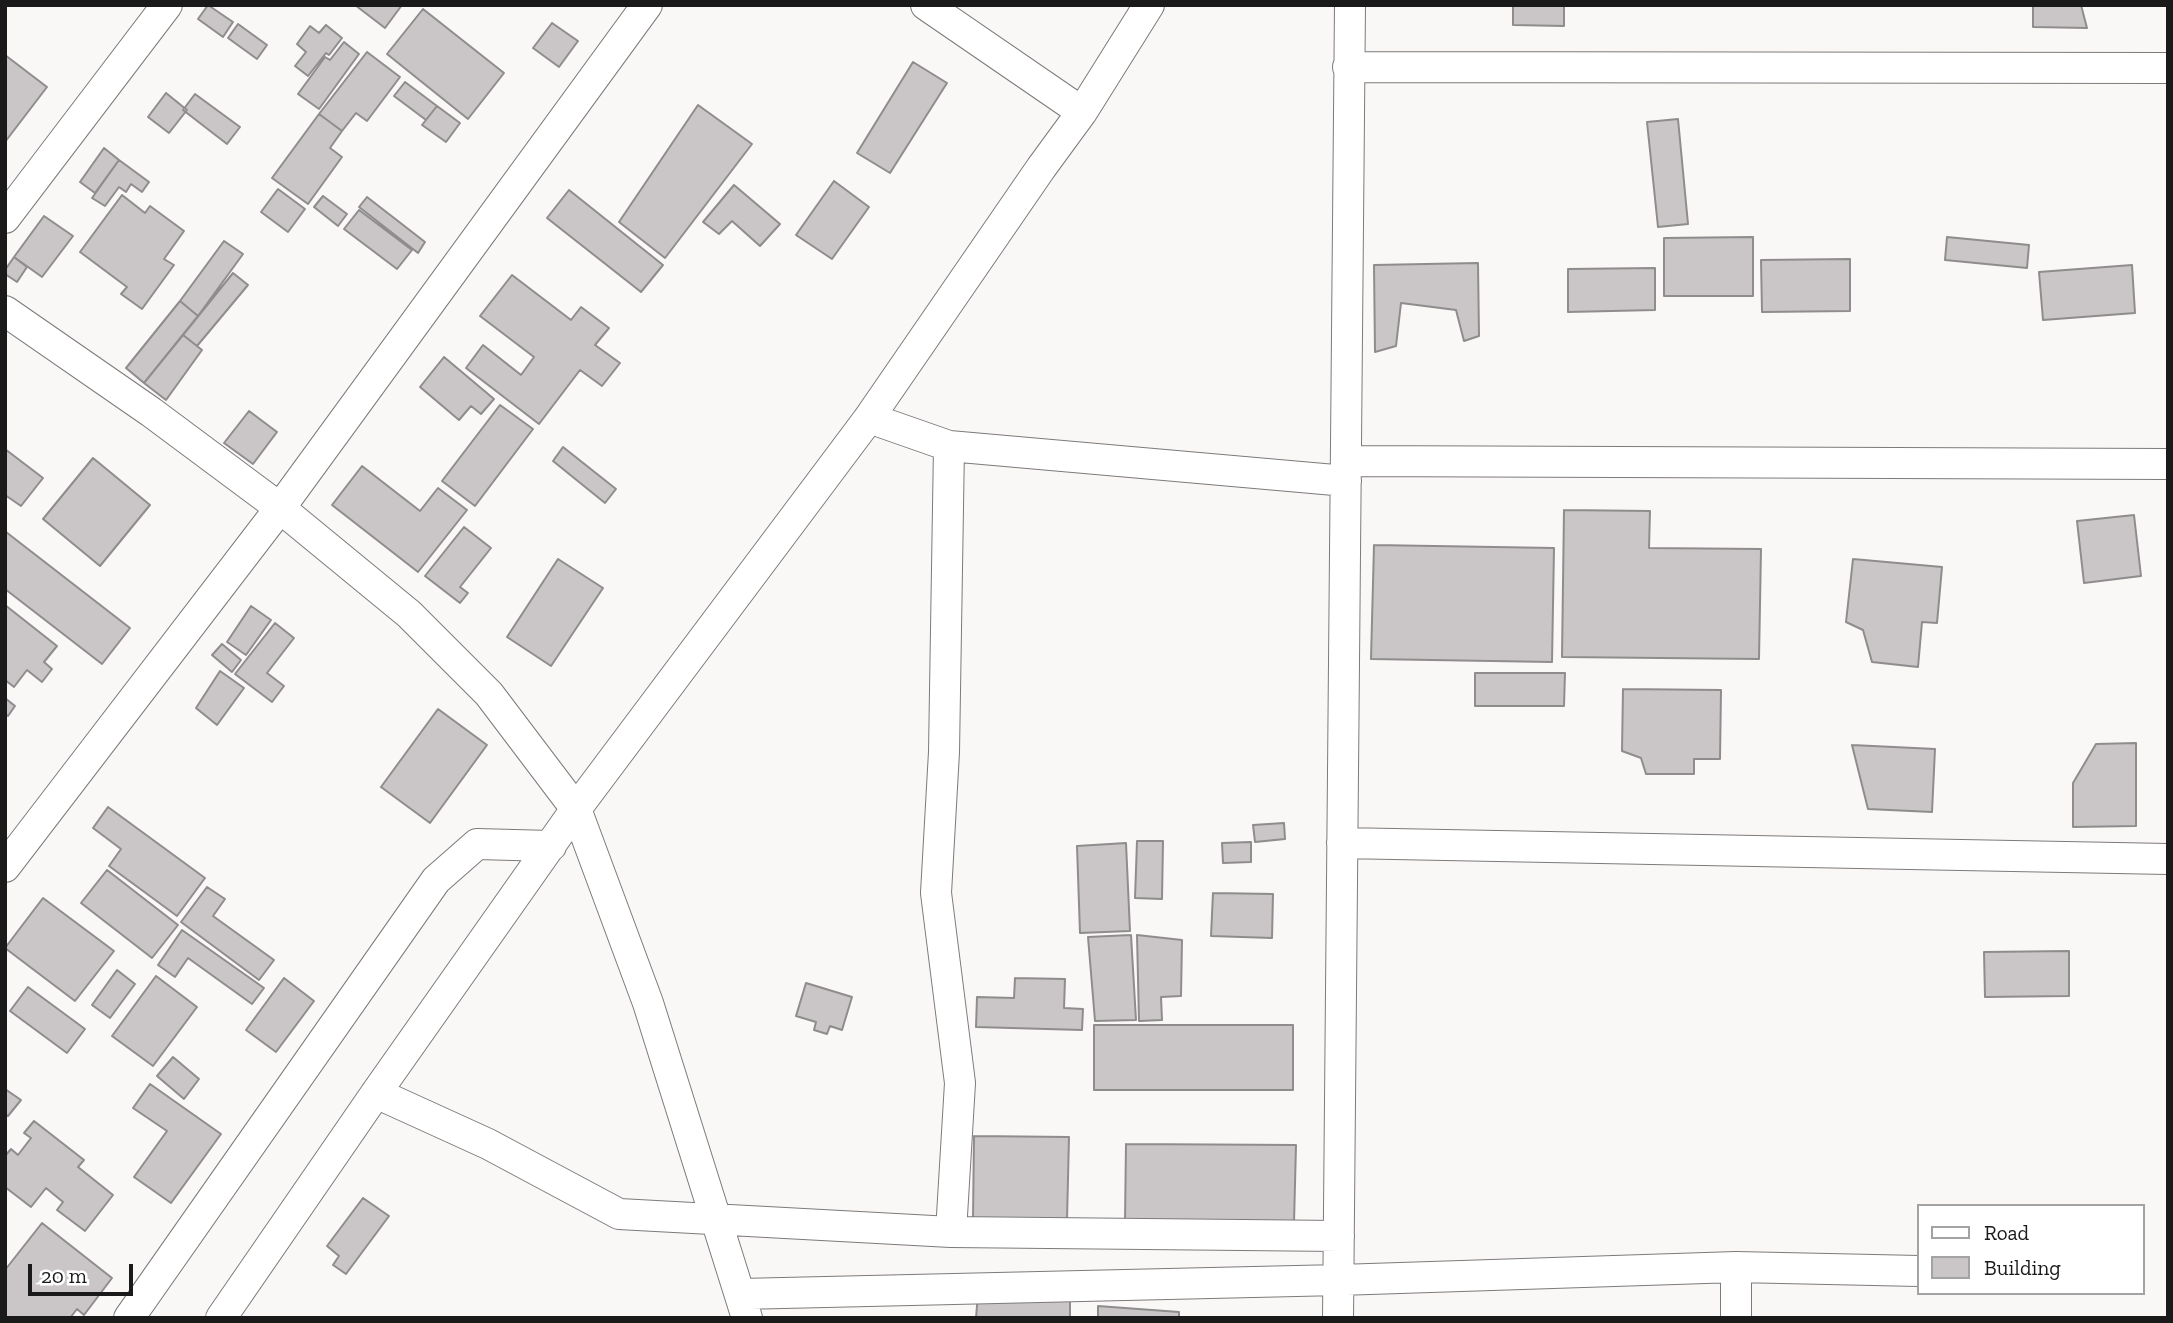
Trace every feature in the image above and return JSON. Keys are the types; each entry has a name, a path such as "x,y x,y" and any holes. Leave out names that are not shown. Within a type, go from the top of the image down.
{"street":[{"path":"5,218 167,5"},
{"path":"5,867 280,508 647,5"},
{"path":"926,5 1082,112"},
{"path":"221,1318 576,809 869,418 1082,112 1149,5"},
{"path":"1338,1318 1350,5"},
{"path":"1348,67 2168,68"},
{"path":"5,311 151,412 280,508 409,614 489,694 576,809 648,1003 743,1306 1339,1280 1736,1267 1918,1271"},
{"path":"869,418 949,446 1346,471 2168,464"},
{"path":"949,446 944,752 936,893 960,1083 951,1232"},
{"path":"129,1318 436,880 477,844 551,846"},
{"path":"1342,844 2168,859"},
{"path":"376,1093 488,1144 619,1214 951,1232 1339,1236"},
{"path":"1736,1267 1736,1318"}],"building":[{"path":"208,5 233,22 223,37 198,19"},
{"path":"355,5 402,5 385,28"},
{"path":"1513,5 1564,5 1564,26 1513,25"},
{"path":"2033,5 2081,5 2087,28 2033,27"},
{"path":"423,9 504,73 468,119 387,54"},
{"path":"552,23 578,41 559,67 533,48"},
{"path":"238,24 267,45 257,59 228,38"},
{"path":"326,25 342,38 308,76 295,66 306,52 297,44 310,26 319,33"},
{"path":"344,42 359,54 319,109 298,94 325,57 330,60"},
{"path":"367,52 400,77 367,121 356,113 342,131 319,114"},
{"path":"5,55 47,87 5,142"},
{"path":"913,62 947,83 890,173 857,153"},
{"path":"405,82 437,106 426,120 394,96"},
{"path":"166,93 187,110 169,133 148,117"},
{"path":"195,94 240,127 227,144 183,110"},
{"path":"698,105 752,144 665,258 619,222"},
{"path":"437,106 460,123 446,142 422,125"},
{"path":"319,114 342,131 330,148 342,157 308,204 272,178"},
{"path":"1678,119 1688,224 1658,227 1647,122"},
{"path":"104,148 119,160 95,193 80,182"},
{"path":"119,160 149,182 142,192 131,184 126,192 119,187 105,206 92,198"},
{"path":"834,181 869,207 832,259 796,235"},
{"path":"734,185 780,224 760,246 732,221 719,234 703,222"},
{"path":"278,189 305,209 288,232 261,212"},
{"path":"569,190 663,265 641,292 547,218"},
{"path":"122,195 145,213 150,206 184,231 164,259 174,265 142,309 121,294 127,287 80,252"},
{"path":"323,196 347,214 338,226 314,207"},
{"path":"367,197 425,242 418,253 359,207"},
{"path":"359,210 412,250 397,269 344,229"},
{"path":"44,216 73,236 42,277 14,257"},
{"path":"1753,237 1753,296 1664,296 1664,238"},
{"path":"1947,237 2029,245 2027,268 1945,260"},
{"path":"224,241 243,254 198,316 180,301"},
{"path":"14,257 27,267 17,282 5,274"},
{"path":"1850,259 1850,311 1762,312 1761,260"},
{"path":"1478,263 1479,336 1464,341 1456,310 1401,303 1396,346 1375,352 1374,265"},
{"path":"2132,265 2135,313 2043,320 2039,272"},
{"path":"1655,268 1655,310 1568,312 1568,269"},
{"path":"233,273 248,285 197,346 183,335"},
{"path":"512,275 571,320 581,307 609,328 595,345 620,363 602,386 580,370 539,424 466,368 483,345 521,375 534,357 480,316"},
{"path":"180,301 198,316 144,383 126,368"},
{"path":"183,335 202,350 166,400 144,383"},
{"path":"444,357 494,399 481,414 471,406 459,420 420,387"},
{"path":"500,405 533,429 475,506 442,481"},
{"path":"249,411 277,432 253,464 224,443"},
{"path":"563,447 616,489 605,503 553,461"},
{"path":"5,449 43,478 21,506 5,495"},
{"path":"93,458 150,505 100,566 43,519"},
{"path":"362,466 420,511 438,488 467,510 418,572 332,505"},
{"path":"1564,510 1650,511 1649,548 1761,549 1759,659 1562,657"},
{"path":"2134,515 2141,576 2084,583 2077,521"},
{"path":"464,527 491,548 460,587 468,593 460,603 425,576"},
{"path":"6,532 130,628 102,664 5,589"},
{"path":"1374,545 1554,548 1552,662 1371,659"},
{"path":"558,559 603,588 551,666 507,637"},
{"path":"1853,559 1942,567 1937,623 1922,622 1918,667 1872,662 1863,630 1846,622"},
{"path":"5,605 57,646 44,662 52,669 42,682 27,670 14,687 5,680"},
{"path":"251,606 271,620 246,655 227,642"},
{"path":"275,623 294,638 267,673 284,686 272,702 235,674"},
{"path":"222,644 241,660 232,672 212,655"},
{"path":"220,671 244,688 217,725 196,708"},
{"path":"1475,673 1565,673 1564,706 1475,706"},
{"path":"1623,689 1721,690 1720,759 1694,759 1694,774 1646,774 1641,758 1622,751"},
{"path":"5,698 15,706 8,716 5,714"},
{"path":"438,709 487,745 430,823 381,787"},
{"path":"2136,743 2136,826 2073,827 2073,783 2096,744"},
{"path":"1852,745 1935,749 1932,812 1868,809"},
{"path":"108,807 205,878 177,916 109,866 121,849 93,828"},
{"path":"1284,823 1285,839 1255,842 1253,825"},
{"path":"1137,841 1163,841 1162,899 1135,898"},
{"path":"1251,842 1251,862 1223,863 1222,843"},
{"path":"1126,843 1130,931 1080,933 1077,846"},
{"path":"107,870 178,925 152,958 81,903"},
{"path":"207,887 225,899 213,916 274,960 259,980 181,922"},
{"path":"1213,893 1273,894 1272,938 1211,936"},
{"path":"43,898 114,951 75,1001 5,948"},
{"path":"182,930 264,988 252,1004 188,958 175,977 158,965"},
{"path":"1131,935 1136,1020 1095,1021 1088,937"},
{"path":"1137,935 1182,940 1181,996 1161,997 1162,1020 1139,1021"},
{"path":"2069,951 2069,996 1985,997 1984,952"},
{"path":"117,970 135,984 110,1018 92,1005"},
{"path":"156,976 197,1007 153,1066 112,1036"},
{"path":"284,978 314,1001 276,1052 246,1030"},
{"path":"1015,978 1065,979 1064,1008 1083,1009 1082,1030 976,1027 977,997 1014,998"},
{"path":"806,983 852,997 842,1030 830,1026 827,1034 814,1030 816,1022 796,1016"},
{"path":"28,987 85,1029 67,1053 10,1011"},
{"path":"1094,1025 1293,1025 1293,1090 1094,1090"},
{"path":"173,1057 199,1079 184,1099 157,1076"},
{"path":"150,1084 221,1134 171,1203 134,1177 167,1131 133,1108"},
{"path":"5,1089 21,1100 8,1116 5,1115"},
{"path":"34,1121 84,1160 78,1167 113,1195 85,1231 57,1210 63,1202 46,1188 31,1207 5,1187 5,1156 11,1149 18,1155 31,1138 24,1133"},
{"path":"974,1136 1069,1137 1067,1220 973,1219"},
{"path":"1126,1144 1296,1145 1294,1223 1125,1221"},
{"path":"363,1198 389,1216 346,1274 333,1265 339,1256 327,1246"},
{"path":"42,1223 112,1278 84,1315 77,1309 70,1318 5,1318 5,1270"},
{"path":"978,1294 1070,1299 1070,1318 976,1318"},
{"path":"1098,1306 1179,1312 1179,1318 1098,1318"}]}
